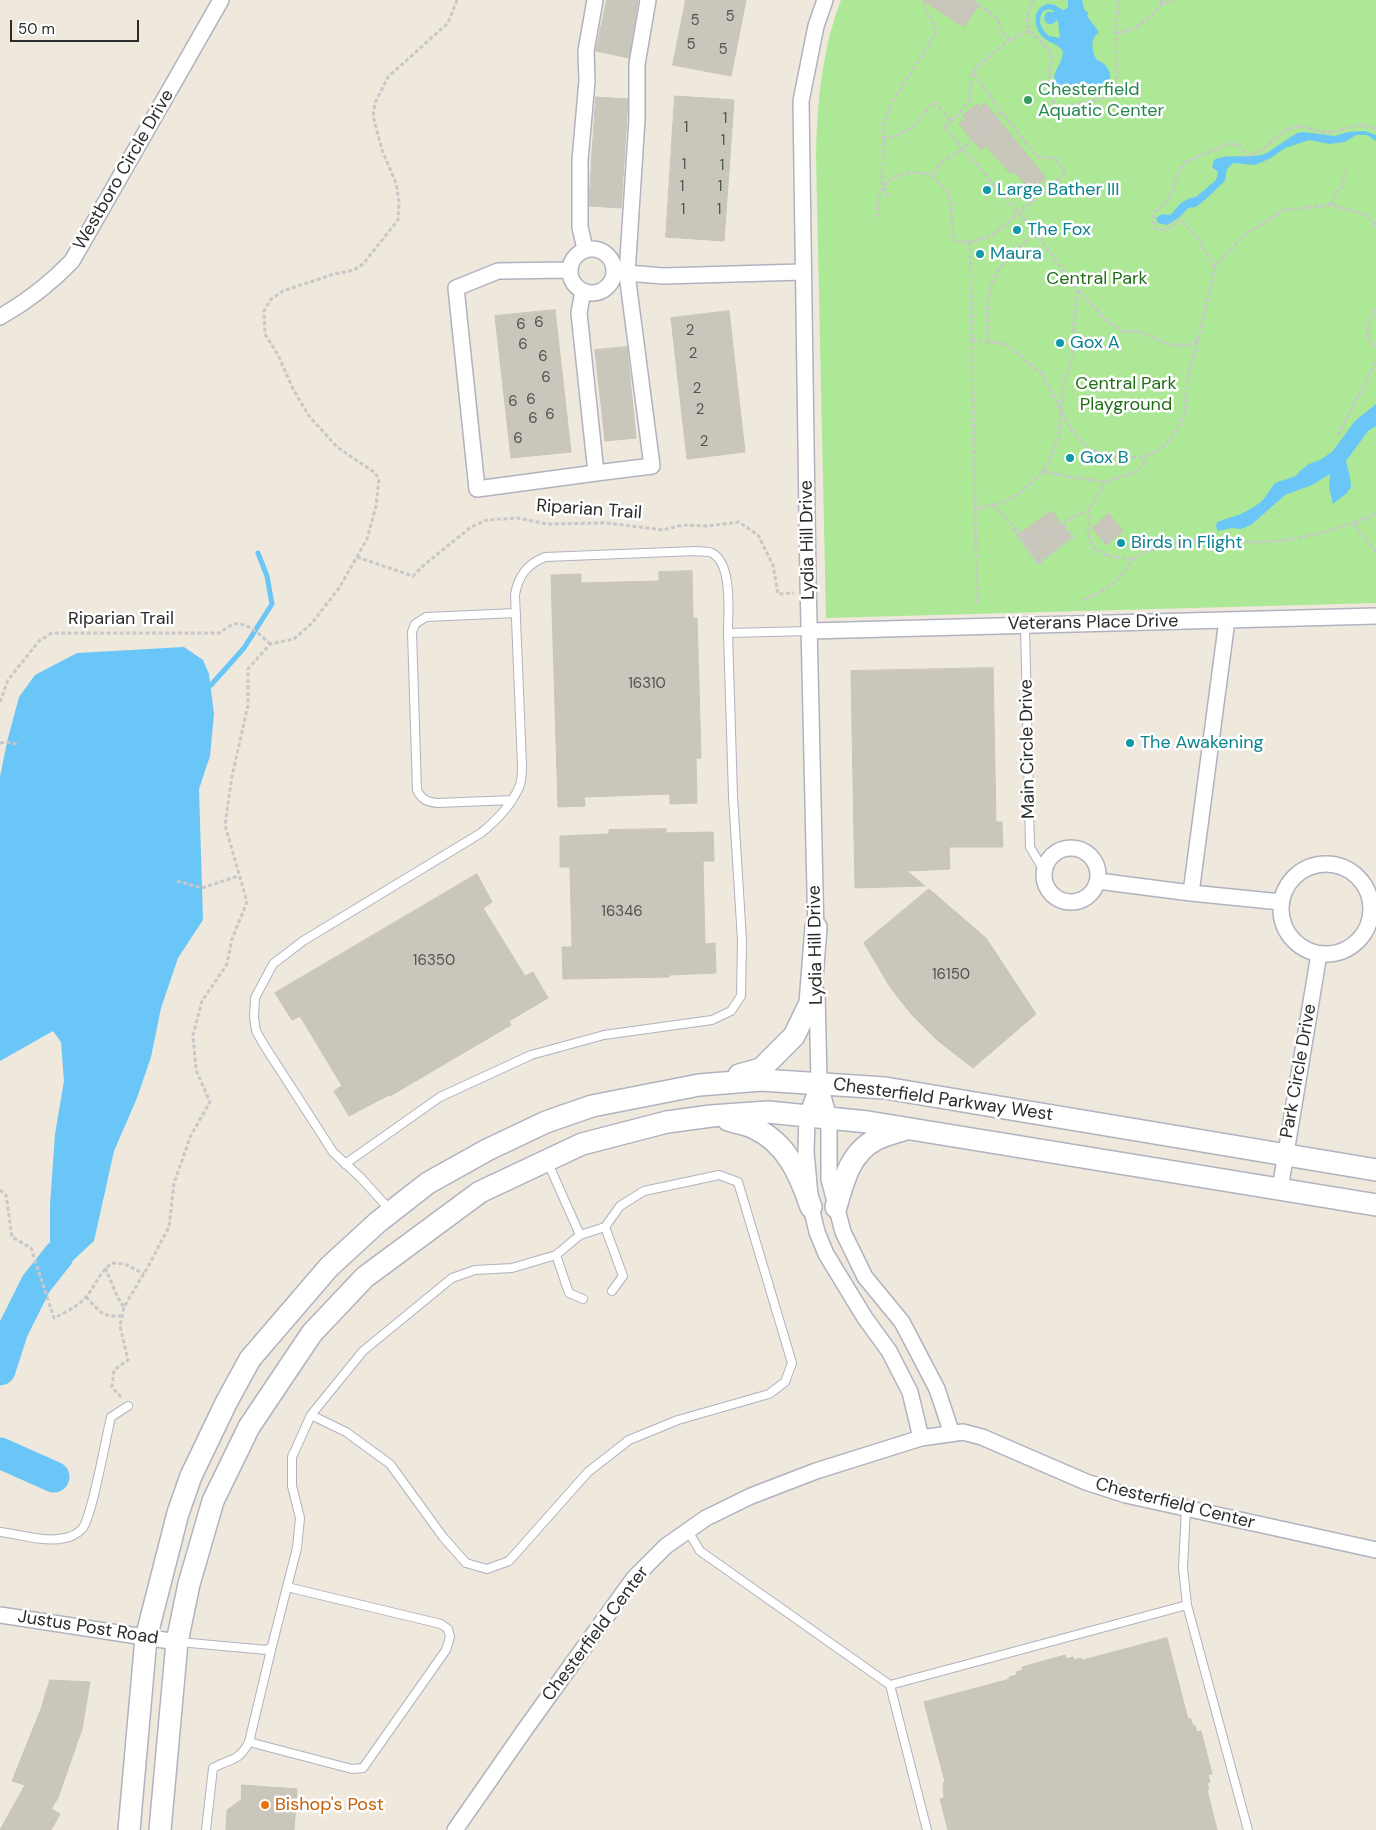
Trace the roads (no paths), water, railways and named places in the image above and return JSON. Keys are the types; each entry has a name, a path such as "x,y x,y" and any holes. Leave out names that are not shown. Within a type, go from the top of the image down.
{"street":[{"name":"Westboro Circle Drive","path":"0,317 25,303 54,281 72,261 221,0"},
{"path":"585,249 580,227 580,160 587,81 586,51 595,0"},
{"path":"570,270 498,271 456,288 477,489 652,466 621,273 637,119 637,64 648,0"},
{"name":"Lydia Hill Drive","path":"819,1082 803,272 802,101 816,26 825,0"},
{"path":"621,273 604,290 594,293 583,291 573,283 570,270 574,257 585,249 596,248 606,253 621,273 663,276 803,272"},
{"path":"583,291 579,313 596,473"},
{"name":"Veterans Place Drive","path":"810,630 1376,616"},
{"path":"1191,893 1227,620"},
{"path":"1043,869 1048,859 1055,852 1066,848 1076,848 1086,852 1094,860 1098,870 1098,881 1281,902"},
{"path":"1322,863 1338,865 1352,871 1362,882 1369,895 1373,917 1360,938 1349,948 1334,953 1319,954 1306,949 1294,941 1286,930 1281,902 1286,888 1301,871 1322,863"},
{"name":"Main Circle Drive","path":"1043,869 1044,880 1048,890 1055,898 1065,902 1076,902 1086,898 1093,891 1098,881"},
{"path":"704,1084 761,1068 794,1036 810,1003 816,927"},
{"name":"Park Circle Drive","path":"1280,1189 1319,954"},
{"name":"Chesterfield Parkway West","path":"129,1830 146,1638 178,1514 191,1476 226,1402 250,1359 329,1267 428,1183 487,1150 546,1122 592,1106 704,1084 761,1080 819,1082 884,1088 1376,1170"},
{"path":"819,1082 808,1116 806,1152 812,1207 817,1232 826,1254 865,1318 889,1351 910,1392 921,1438"},
{"path":"819,1082 829,1118 829,1179 843,1232 865,1277 902,1322 937,1389 952,1434"},
{"name":"Chesterfield Parkway West","path":"160,1830 176,1642 188,1584 213,1501 248,1427 312,1333 365,1277 434,1224 480,1192 582,1144 667,1122 711,1116 768,1112 907,1128 1376,1206"},
{"path":"711,1116 754,1128 781,1145 802,1180 812,1207"},
{"path":"836,1207 845,1174 857,1154 874,1140 907,1128"},
{"name":"Chesterfield Center","path":"455,1830 634,1578 666,1546 706,1518 751,1496 816,1471 921,1438 964,1432 982,1437 1086,1482 1126,1495 1376,1550"},
{"name":"Justus Post Road","path":"0,1615 176,1642"}],"lane":[{"path":"346,1164 440,1097 531,1055 604,1035 712,1020 731,1011 742,996 742,940 733,796 727,581 720,561 711,553 696,551 545,557 528,567 517,584 515,595 522,765 521,783 512,800 495,822 481,833 303,941 273,964 255,998 254,1017 256,1031 333,1152 392,1212"},
{"path":"512,800 438,804 426,801 420,797 417,790 412,632 415,624 426,617 516,613"},
{"name":"Main Circle Drive","path":"1024,625 1030,847 1043,869"},
{"path":"728,633 810,630"},
{"path":"547,1161 580,1235"},
{"path":"206,1830 213,1768 244,1752 249,1742 297,1548 300,1518 292,1486 292,1456 311,1416 363,1351 452,1278 475,1270 512,1268 556,1255 580,1235 605,1227 620,1206 644,1191 719,1175 738,1182 792,1364 785,1382 768,1394 678,1420 629,1440 588,1472 509,1561 487,1569 466,1563 444,1537 390,1464 346,1432 311,1416"},
{"path":"605,1227 623,1276 612,1292"},
{"path":"556,1255 568,1294 583,1299"},
{"path":"0,1532 39,1539 63,1538 75,1534 83,1528 90,1511 111,1417 128,1406"},
{"path":"1186,1508 1183,1568 1187,1605 1248,1830"},
{"path":"688,1531 700,1551 890,1685 927,1830"},
{"path":"249,1742 352,1769 363,1768 446,1650 450,1637 448,1629 441,1624 287,1587"},
{"path":"890,1685 1187,1605"},
{"path":"176,1642 267,1650 272,1646"}],"water":[{"path":"1068,0 1082,0 1084,9 1088,13 1087,16 1099,32 1094,38 1092,45 1094,53 1097,60 1109,70 1110,81 1109,85 1062,96 1057,88 1054,77 1063,52 1040,34 1036,18 1039,9 1043,6 1051,4 1064,10 1068,7","holes":["1050,9 1055,12 1047,12 1044,18 1046,23 1049,24 1058,21 1060,38 1049,36 1041,25 1040,18 1043,11"]},
{"path":"1365,131 1376,135 1376,141 1367,135 1356,135 1345,142 1329,144 1309,140 1285,148 1271,158 1255,165 1233,163 1227,169 1225,181 1196,207 1188,208 1180,217 1167,225 1158,223 1156,218 1162,214 1170,215 1181,203 1196,197 1216,180 1218,172 1212,167 1214,160 1225,157 1265,154 1297,133 1304,132 1335,136 1348,132"},
{"path":"1376,404 1376,426 1368,431 1346,461 1351,487 1347,493 1333,504 1329,487 1330,474 1312,485 1285,495 1251,525 1241,529 1232,528 1218,531 1216,527 1217,522 1241,514 1254,507 1263,500 1275,483 1296,476 1309,464 1320,460 1332,452 1355,421"},
{"path":"184,647 203,660 209,674 214,714 210,756 199,789 203,920 178,958 161,1008 151,1057 137,1098 114,1151 94,1241 69,1264 50,1249 50,1205 55,1134 64,1081 61,1042 53,1031 0,1061 0,777 19,697 35,675 77,653"}],"waterway":[{"path":"211,685 244,648 272,604 267,576 258,553"},
{"path":"0,1370 13,1330 36,1284 58,1256"},
{"path":"0,1453 54,1477"}],"place":[{"name":"Chesterfield Aquatic Center","path":"1028,100"},
{"name":"Large Bather III","path":"987,190"},
{"name":"The Fox","path":"1017,230"},
{"name":"Maura","path":"980,254"},
{"name":"Gox A","path":"1060,343"},
{"name":"Gox B","path":"1070,458"},
{"name":"Birds in Flight","path":"1121,543"},
{"name":"The Awakening","path":"1130,743"},
{"name":"Bishop's Post","path":"265,1805"}],"park label":[{"name":"Central Park","path":"1097,279"},
{"name":"Central Park Playground","path":"1126,394"}]}
